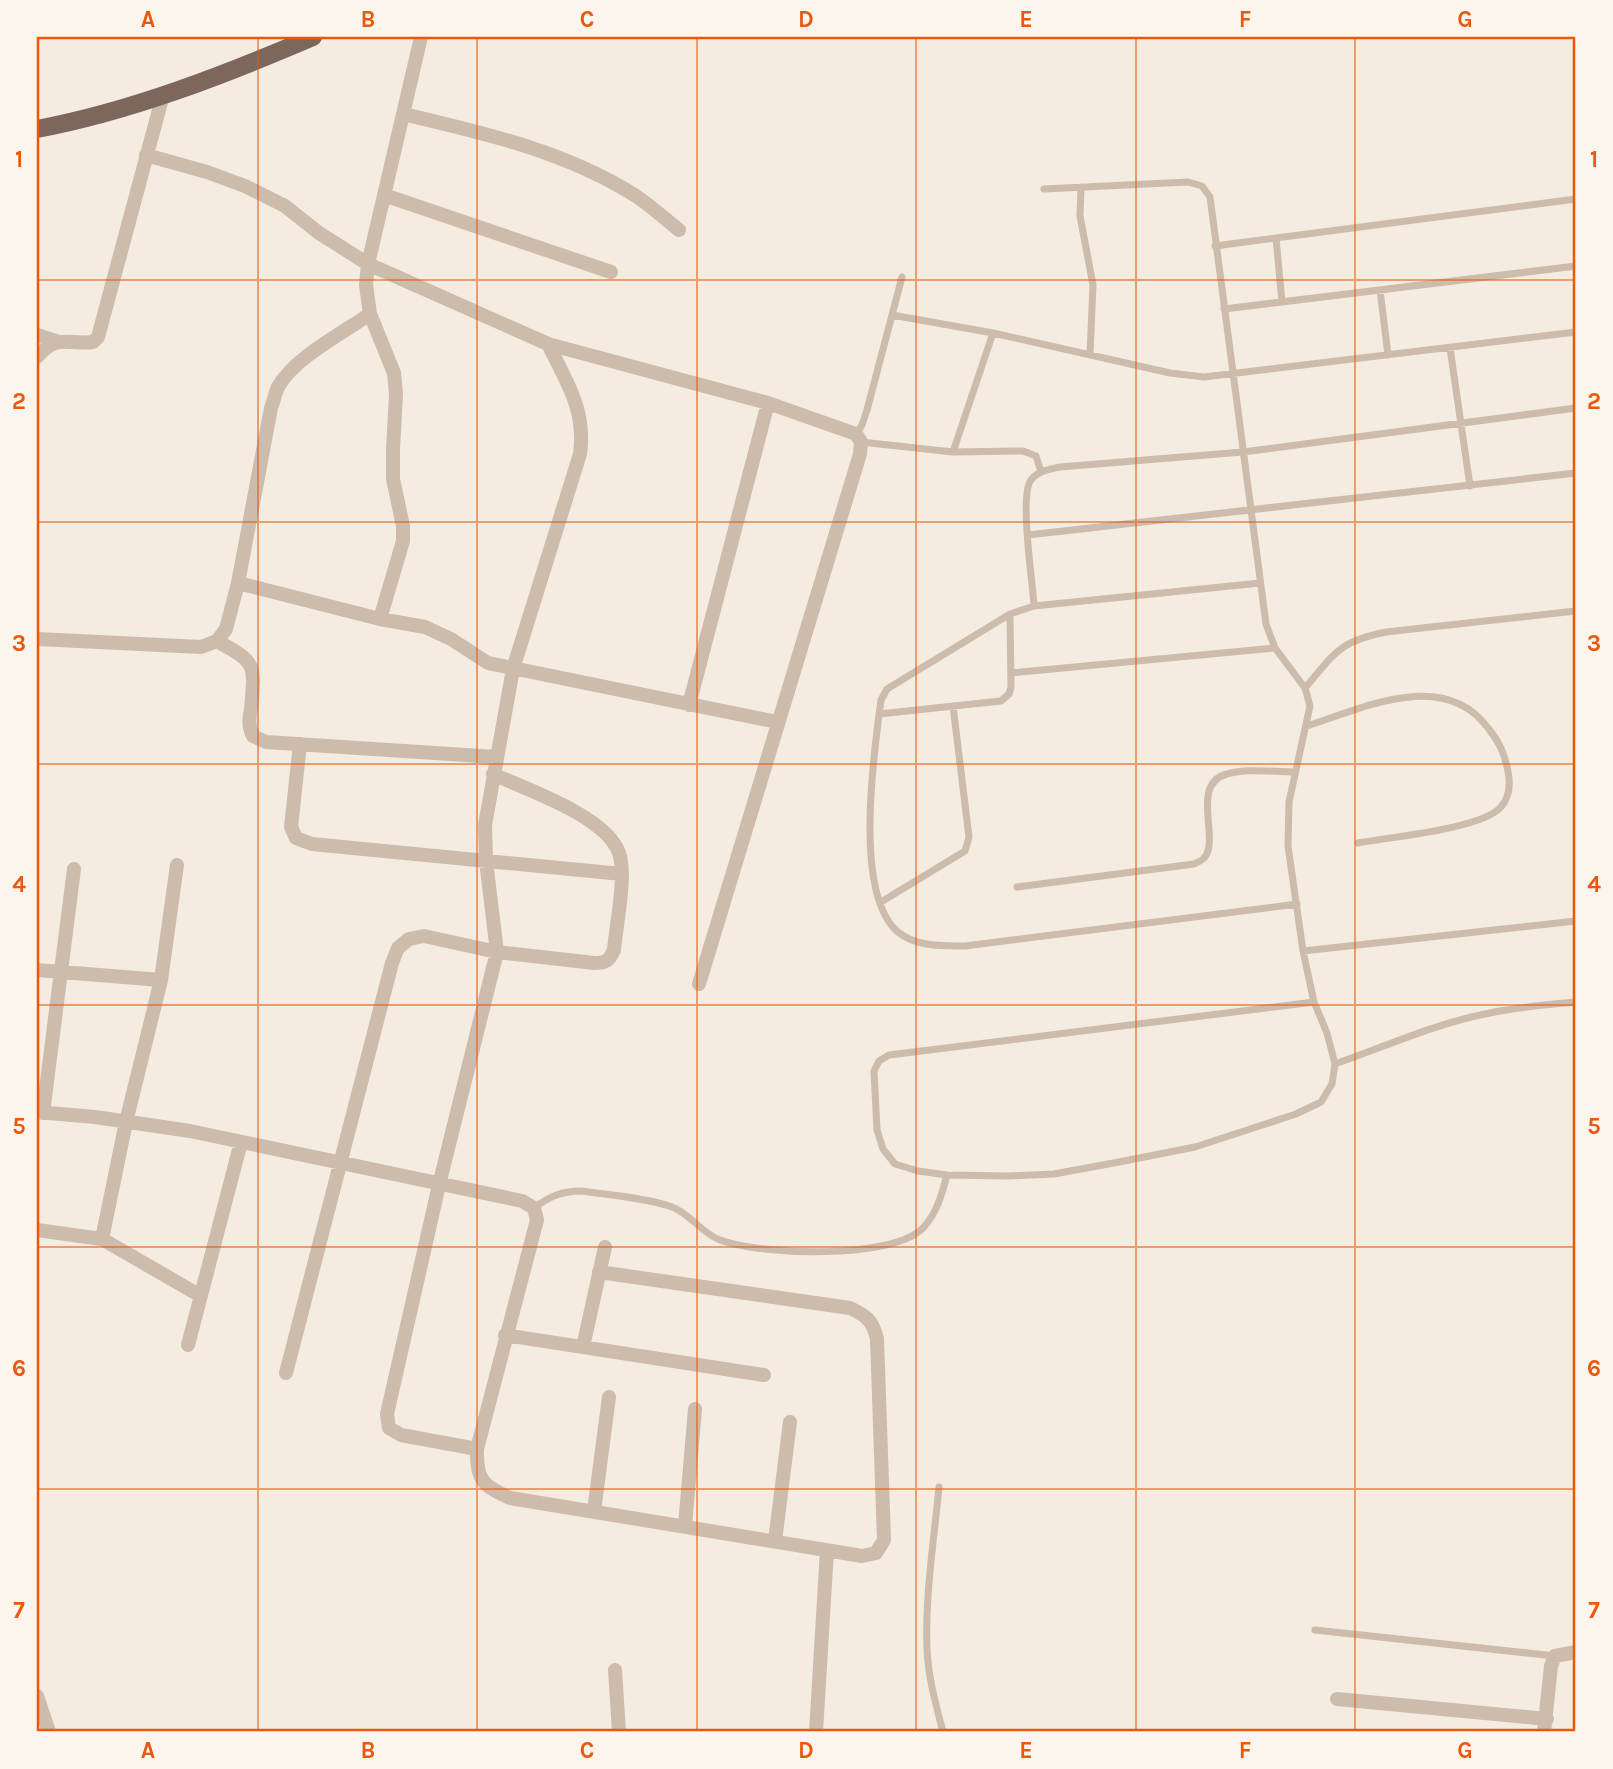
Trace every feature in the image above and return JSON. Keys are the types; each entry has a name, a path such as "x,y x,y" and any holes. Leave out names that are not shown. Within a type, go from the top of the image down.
{"main road":[{"path":"37,129 99,115 163,95 313,37"}],"street":[{"path":"380,619 403,533 394,479 394,373 370,314 366,285 368,264 421,37"},
{"path":"37,335 56,341 93,342 98,337 163,95"},
{"path":"403,114 534,147 587,169 638,197 679,230"},
{"path":"146,155 245,186 285,206 318,233 368,264 548,344 768,403 859,438 860,454 699,984"},
{"path":"384,195 611,272"},
{"path":"37,639 201,647 217,641 226,629 238,583 271,408 278,387 290,372 312,354 370,314"},
{"path":"37,357 56,341"},
{"path":"477,1450 401,1435 388,1427 387,1414 439,1185 497,952 486,862 485,825 513,669 572,481 583,433 581,416 548,344"},
{"path":"690,705 768,403"},
{"path":"238,583 380,619 425,627 451,639 488,663 777,722"},
{"path":"217,641 244,656 251,665 254,676 248,727 253,736 265,742 496,757"},
{"path":"300,744 291,827 296,838 312,844 622,874"},
{"path":"286,1373 398,948 409,939 424,936 497,952 605,963 614,950 622,874 620,854 611,836 590,819 493,774"},
{"path":"102,1239 161,980 177,865"},
{"path":"75,869 63,972 40,1113 190,1131 522,1201 534,1208 537,1220 477,1450 476,1465 481,1480 490,1489 510,1498 862,1556 876,1553 884,1540 877,1339 873,1322 864,1314 850,1308 599,1272"},
{"path":"37,970 161,980"},
{"path":"188,1345 241,1142"},
{"path":"37,1230 102,1239 200,1295"},
{"path":"583,1347 605,1247"},
{"path":"505,1335 764,1375"},
{"path":"594,1511 609,1397"},
{"path":"685,1526 695,1409"},
{"path":"775,1541 790,1422"},
{"path":"816,1732 827,1550"},
{"path":"1337,1699 1545,1726 1551,1667 1555,1656 1576,1652"},
{"path":"615,1670 619,1732"},
{"path":"37,1696 50,1732"}],"lane":[{"path":"1044,188 1188,182 1202,186 1210,197 1266,624 1275,648 1305,688 1310,706 1294,772 1289,802 1288,837 1303,951 1314,1002 1327,1033 1335,1064 1332,1084 1321,1102 1296,1115 1195,1147 1054,1174 1008,1177 918,1171 895,1164 883,1149 877,1130 874,1071 879,1061 889,1055 1314,1002"},
{"path":"1080,187 1080,216 1093,285 1090,355"},
{"path":"1215,246 1576,199"},
{"path":"1276,238 1282,302"},
{"path":"1224,309 1576,266"},
{"path":"902,277 859,438 953,452 1023,451 1036,456 1041,472"},
{"path":"1380,290 1388,355"},
{"path":"892,315 993,333 1170,373 1204,377 1576,332"},
{"path":"953,452 993,333"},
{"path":"1450,348 1470,486"},
{"path":"1034,606 1025,499 1030,481 1041,472 1060,467 1243,452 1576,408"},
{"path":"1028,536 1576,473"},
{"path":"1260,583 1034,606 1010,614 887,689 881,701 869,794 874,880 890,922 898,932 936,946 965,946 1297,904"},
{"path":"1305,688 1339,648 1359,638 1386,632 1576,611"},
{"path":"879,714 1001,701 1009,694 1010,614"},
{"path":"1011,673 1275,648"},
{"path":"1307,726 1379,702 1434,695 1458,702 1480,716 1501,745 1509,772 1508,793 1501,807 1485,818 1466,824 1358,843"},
{"path":"881,902 965,851 969,837 953,706"},
{"path":"1017,887 1194,864 1204,859 1208,850 1208,796 1212,782 1224,774 1236,772 1294,772"},
{"path":"1303,951 1576,921"},
{"path":"1335,1064 1449,1023 1483,1014 1576,1002"},
{"path":"534,1208 553,1195 582,1191 670,1207 685,1214 716,1239 736,1245 763,1250 838,1251 906,1239 922,1229 942,1198 947,1175"},
{"path":"939,1487 927,1614 927,1649 930,1678 943,1732"},
{"path":"1315,1630 1555,1656"}]}
